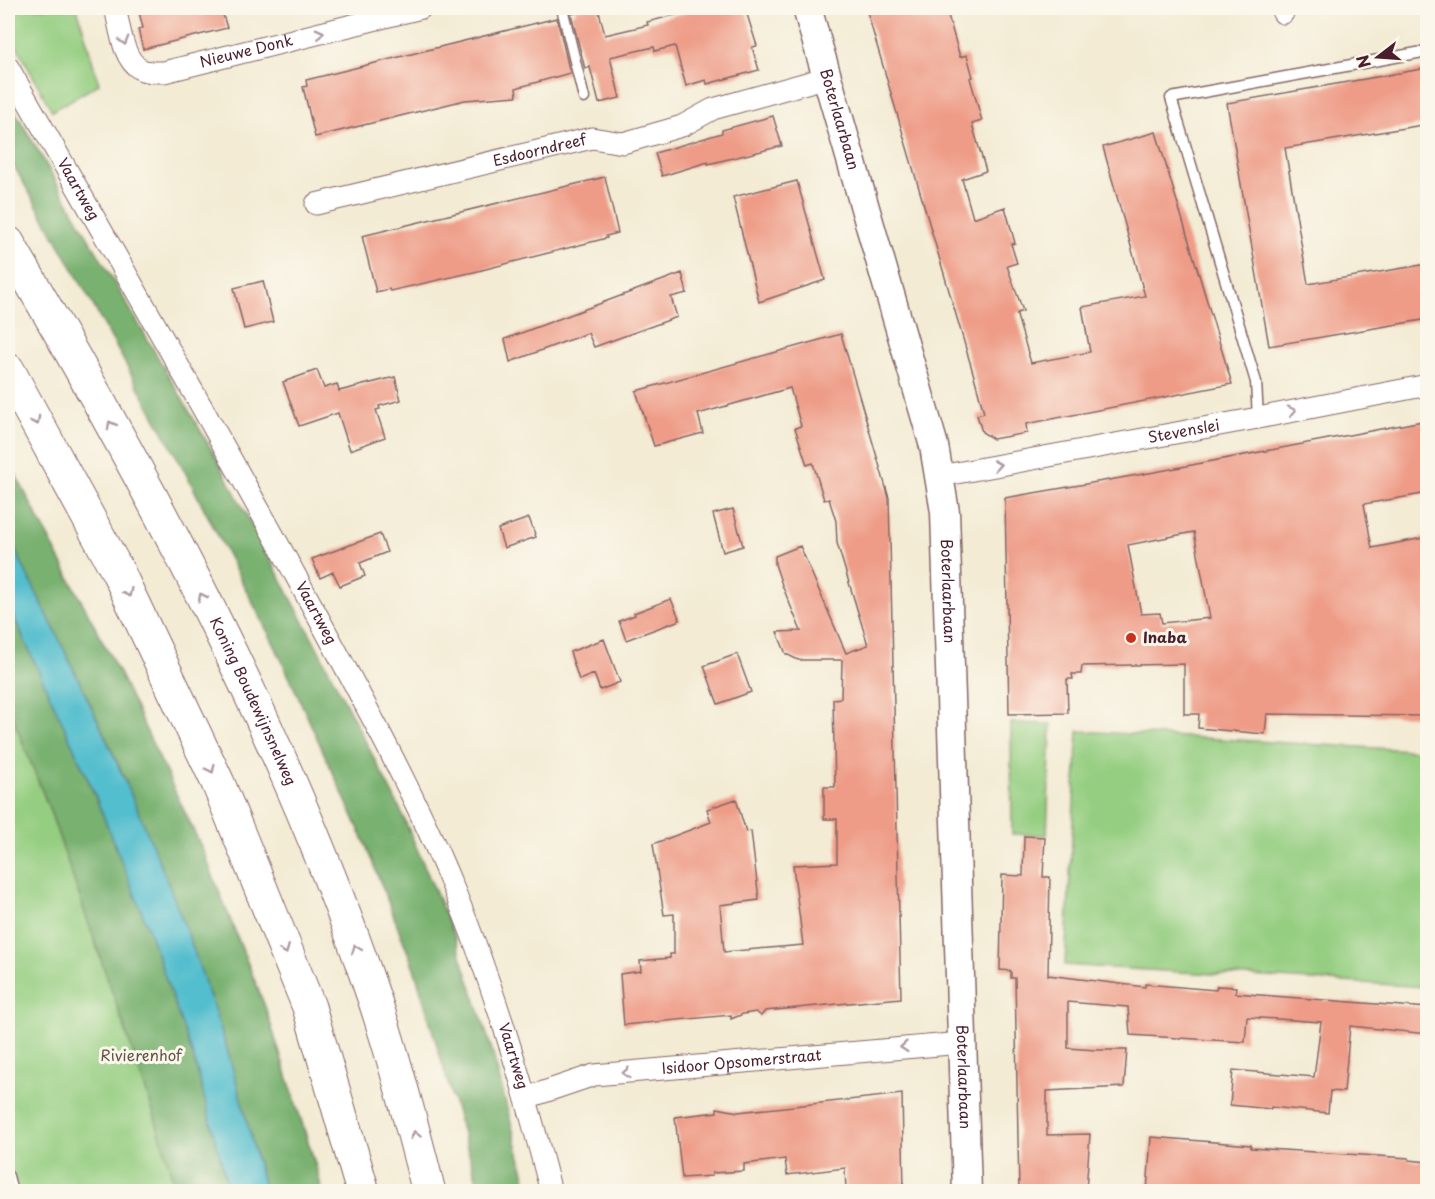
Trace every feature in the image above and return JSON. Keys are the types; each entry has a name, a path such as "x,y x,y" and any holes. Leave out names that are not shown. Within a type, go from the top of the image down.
{"highway":[{"name":"Koning Boudewijnsnelweg","path":"8,243 61,334 178,547 267,729 318,849 373,995 408,1109 429,1191"},
{"path":"8,370 118,572 218,783 309,1007 363,1191"}],"main road":[{"name":"Boterlaarbaan","path":"807,8 931,435 940,476 947,544 967,1191"}],"street":[{"name":"Nieuwe Donk","path":"115,8 125,47 131,60 141,70 153,73 418,8"},
{"name":"Vaartweg","path":"8,66 230,453 420,812 485,967 526,1098 551,1191"},
{"name":"Esdoorndreef","path":"316,204 592,138 623,143 682,126 713,109 828,77"},
{"name":"Stevenslei","path":"940,476 1428,385"},
{"name":"Isidoor Opsomerstraat","path":"526,1098 594,1076 963,1043"}],"lane":[{"path":"562,8 584,98"},
{"path":"1258,418 1256,382 1171,98 1428,51"},
{"path":"8,1176 12,1191"}],"green space":[{"path":"8,8 77,8 99,84 52,111 8,30"},
{"path":"8,99 213,452 399,807 454,935 491,1047 529,1191 480,1191 414,968 365,843 276,648 183,468 8,156"},
{"name":"Rivierenhof","path":"8,460 118,671 203,851 265,1007 322,1191 8,1191"},
{"path":"8,460 118,671 203,851 265,1007 322,1191 265,1191 226,1046 180,915 124,777 8,536"},
{"path":"8,604 85,772 154,942 194,1059 229,1191 176,1191 154,1114 49,808 8,706"},
{"path":"1011,723 1051,724 1047,835 1012,834"},
{"path":"1078,731 1427,751 1427,987 1065,965"}],"water":[{"path":"8,536 99,723 155,850 226,1046 265,1191 229,1191 194,1059 148,928 93,790 8,604"}],"building":[{"path":"138,8 221,8 227,28 143,49 138,29 143,28"},
{"path":"575,8 598,8 605,35 648,25 647,22 691,11 690,8 745,8 757,46 752,47 759,70 707,84 706,80 686,86 675,46 655,51 654,47 610,57 620,98 599,103 590,67 585,69 571,14 576,13"},
{"path":"866,8 946,8 960,57 967,55 973,77 970,78 982,121 972,124 986,171 962,179 973,218 1005,207 1015,243 1011,244 1017,263 1007,266 1023,311 1017,313 1017,316 1031,363 1090,352 1082,307 1145,296 1103,147 1156,132 1232,384 1026,424 1027,433 993,439 982,432 977,415 984,413 974,376"},
{"path":"557,18 570,73 516,88 517,96 465,100 315,137 303,87 307,86 306,80"},
{"path":"1428,68 1428,124 1285,148 1308,284 1428,264 1428,319 1269,346 1227,103"},
{"path":"773,116 782,146 708,164 708,162 662,176 655,153 722,133 722,130"},
{"path":"605,177 618,233 606,236 607,238 474,272 390,291 389,289 376,292 362,236"},
{"path":"797,181 825,280 759,302 733,197"},
{"path":"682,273 687,293 671,297 677,317 594,347 588,333 510,362 505,339"},
{"path":"263,281 273,322 244,329 234,288"},
{"path":"841,334 889,498 901,998 765,1011 761,1016 756,1012 731,1019 731,1015 624,1025 620,974 641,971 640,961 670,958 670,954 674,954 674,914 664,915 653,844 711,822 707,809 736,799 746,832 751,831 759,900 720,905 724,952 803,945 793,865 837,863 837,819 824,819 824,787 835,787 833,699 841,698 842,660 798,660 786,654 777,632 801,631 782,585 775,564 775,556 800,546 846,653 868,645 837,543 836,521 829,499 824,500 813,463 807,465 795,428 801,426 790,388 698,414 703,433 654,446 636,391"},
{"path":"317,370 324,388 337,384 339,391 395,377 401,400 379,406 380,409 376,410 385,437 350,450 338,413 299,426 283,382"},
{"path":"1428,420 1428,493 1364,504 1372,548 1428,537 1427,716 1267,714 1265,734 1198,728 1199,714 1184,714 1184,664 1082,666 1081,674 1072,674 1073,679 1067,679 1068,713 1009,714 1005,498","holes":["1194,532 1210,618 1162,623 1160,613 1141,614 1128,545"]},
{"path":"733,509 743,546 723,552 713,514"},
{"path":"529,518 536,537 504,548 498,529"},
{"path":"380,534 387,552 360,563 365,576 340,586 333,572 320,578 312,559"},
{"path":"671,599 680,620 626,640 619,621"},
{"path":"604,639 620,682 600,690 594,674 579,680 570,652"},
{"path":"737,654 751,692 718,704 704,666"},
{"path":"1024,836 1045,837 1043,877 1050,877 1048,975 1145,987 1145,984 1216,990 1217,986 1236,987 1235,993 1428,1008 1428,1034 1350,1026 1344,1092 1330,1091 1328,1113 1271,1107 1271,1109 1230,1105 1233,1070 1314,1077 1321,1022 1247,1017 1245,1042 1130,1035 1128,1007 1068,1002 1068,1048 1127,1050 1124,1087 1047,1091 1047,1135 1090,1134 1086,1191 1019,1191 1015,978 1011,978 1011,971 1000,970 1002,875 1023,876"},
{"path":"902,1094 904,1191 846,1191 845,1168 787,1175 785,1159 744,1164 744,1171 682,1178 675,1117 717,1112 717,1108 738,1112"},
{"path":"1151,1137 1251,1145 1251,1148 1409,1158 1409,1160 1428,1162 1428,1191 1147,1191"}],"place":[{"name":"Inaba","path":"1131,638"}]}
